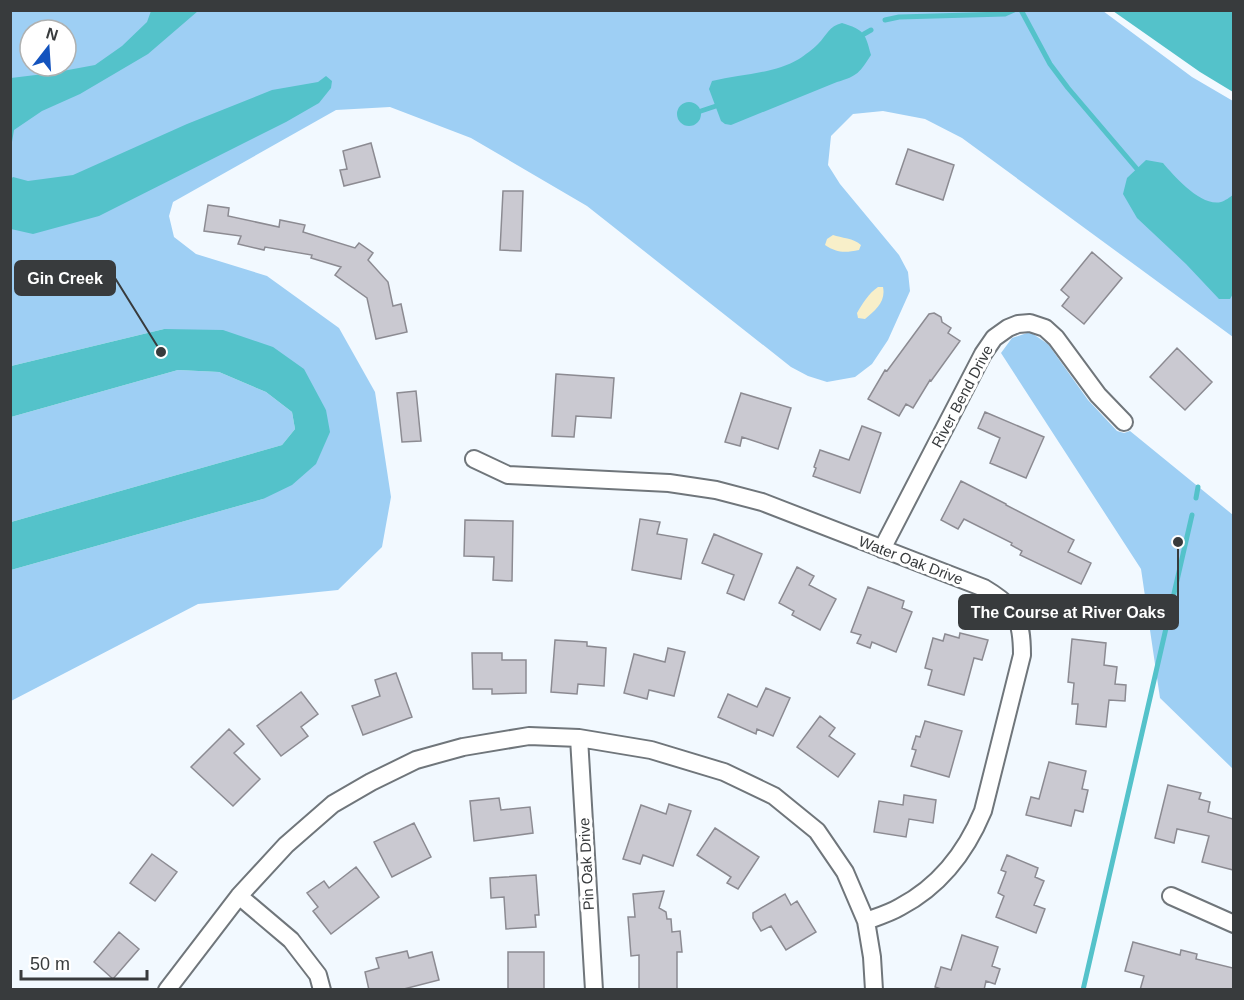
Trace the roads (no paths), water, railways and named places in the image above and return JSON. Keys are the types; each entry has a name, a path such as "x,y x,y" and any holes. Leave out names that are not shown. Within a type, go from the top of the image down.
{"street":[{"name":"River Bend Drive","path":"882,549 983,354 994,338 1008,328 1017,324 1030,323 1044,328 1056,338 1098,395 1124,422"},
{"name":"Water Oak Drive","path":"474,459 508,475 669,483 716,490 762,502 984,588 1002,599 1016,614 1022,633 1022,655 982,811 975,830 965,848 943,876 926,892 899,908 866,921"},
{"path":"167,990 239,896 286,845 333,804 370,782 416,760 463,747 529,736 579,738 651,750 724,772 774,796 817,831 845,872 866,921 872,957 874,990"},
{"name":"Pin Oak Drive","path":"579,738 594,990"},
{"path":"239,896 291,940 318,975 322,990"},
{"path":"1171,896 1233,924"}],"waterway":[{"path":"885,20 899,17 1005,14 1014,10"},
{"path":"1021,10 1050,64 1137,169"},
{"path":"864,34 871,30"},
{"path":"701,111 716,106"},
{"path":"1196,498 1198,487"},
{"path":"1083,990 1192,515"}],"place":[{"name":"Gin Creek","path":"161,352"},
{"name":"The Course at River Oaks","path":"1178,542"}]}
